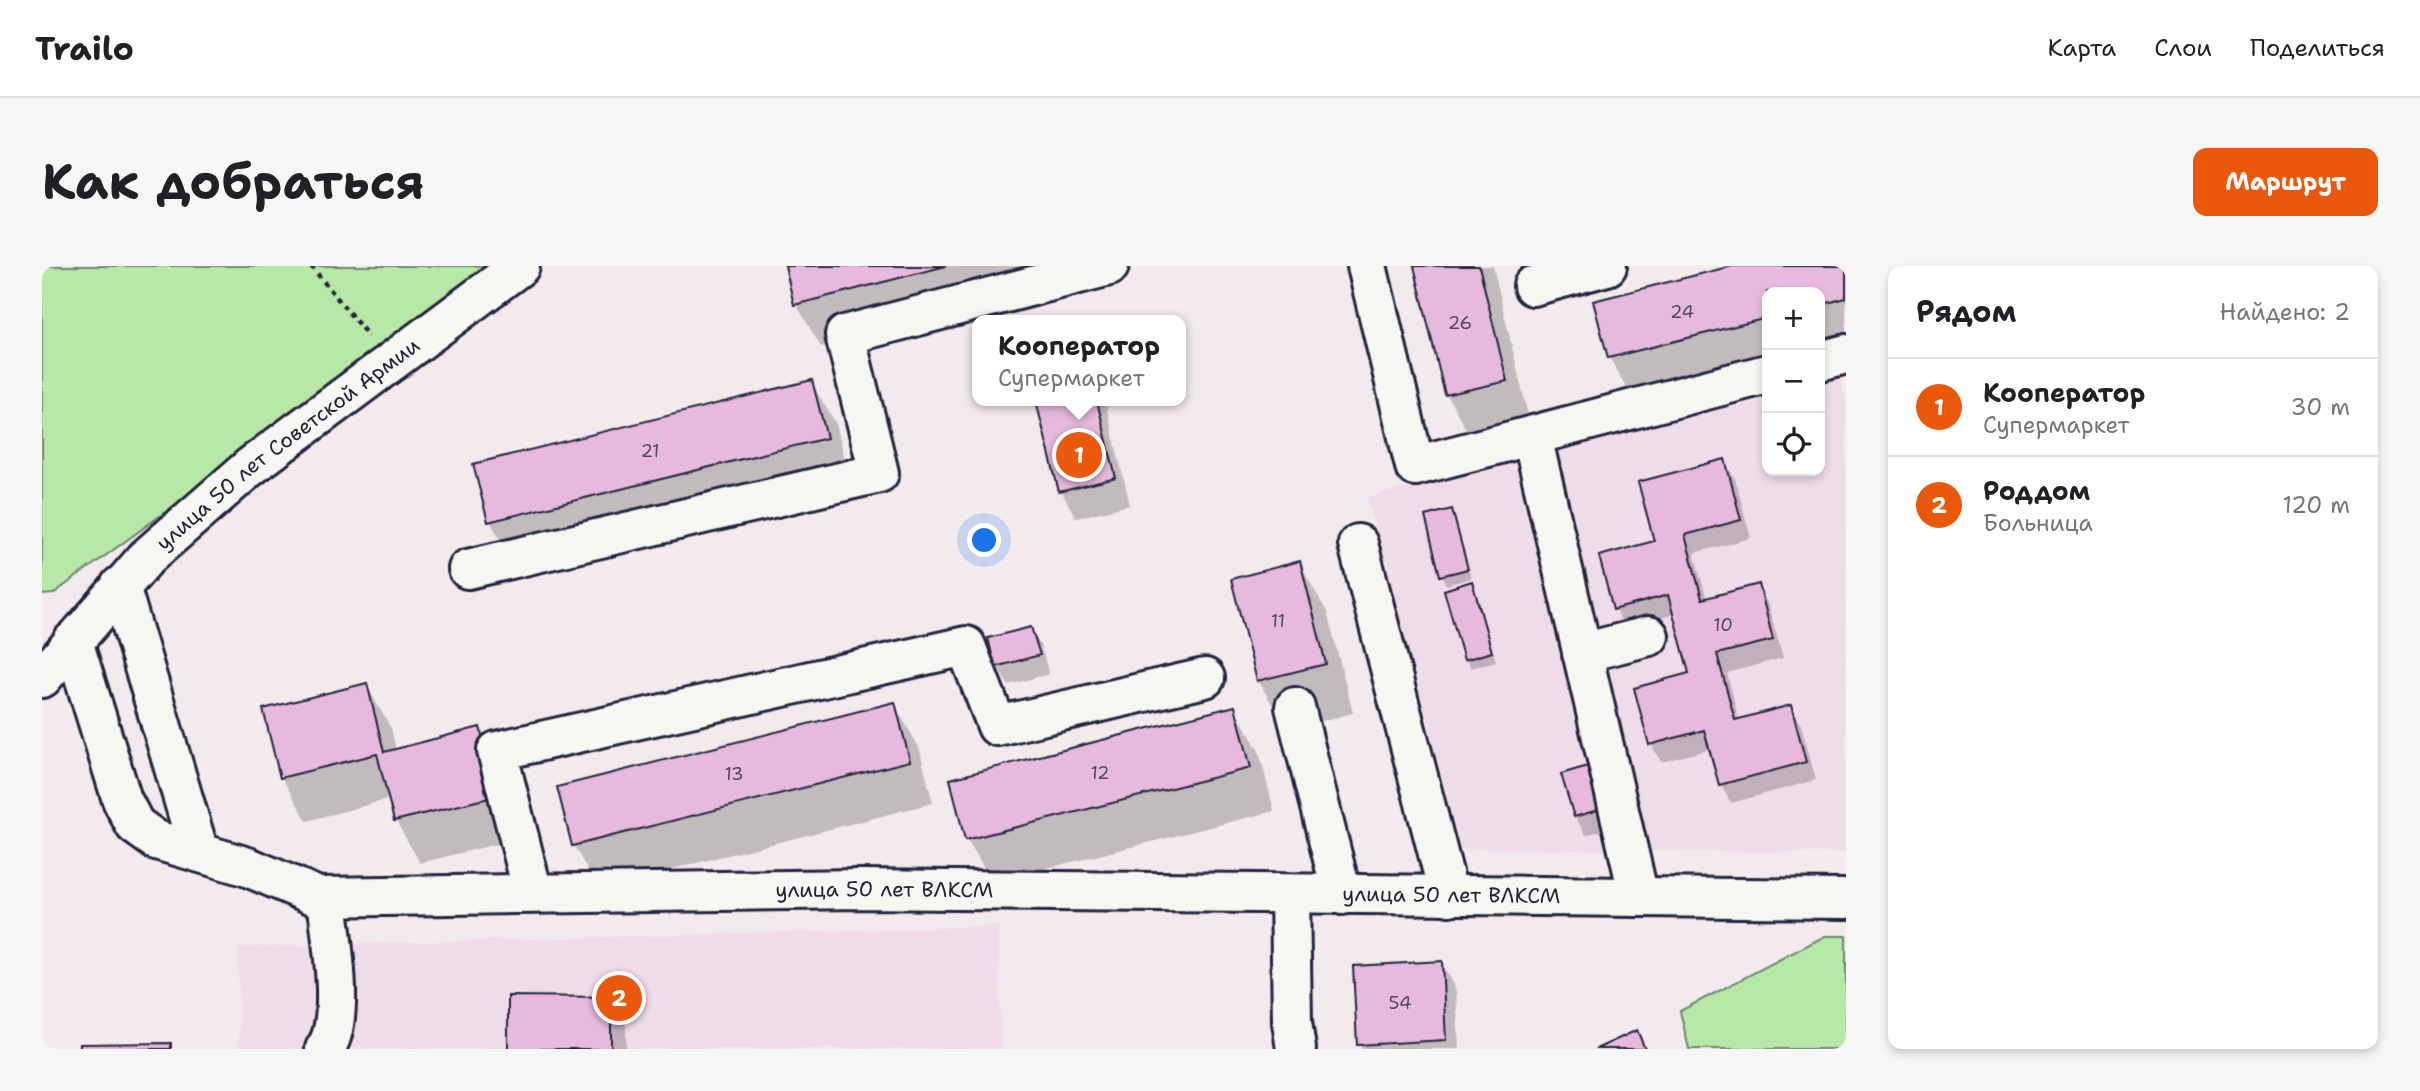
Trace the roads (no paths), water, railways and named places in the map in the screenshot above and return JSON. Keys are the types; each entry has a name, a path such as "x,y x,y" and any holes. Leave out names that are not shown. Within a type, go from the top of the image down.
{"street":[{"name":"улица 50 лет Советской Армии","path":"42,678 147,557 250,467 520,266"},
{"path":"468,569 879,473 845,335 1109,266"},
{"path":"1367,266 1415,466 1762,375"},
{"path":"1533,286 1607,266"},
{"path":"1825,360 1846,354"},
{"path":"1532,436 1639,897"},
{"path":"1358,544 1449,896"},
{"path":"120,586 199,852"},
{"path":"1582,653 1649,636"},
{"name":"улица 50 лет ВЛКСМ","path":"73,640 128,814 145,834 248,867 307,895 327,897 860,889 1846,899"},
{"path":"533,893 498,751 966,646 997,726 1205,678"},
{"path":"1296,707 1342,895"},
{"path":"1290,894 1292,1021 1296,1049"},
{"path":"325,1049 334,1029 336,1010 327,897"}],"place":[{"name":"Кооператор","path":"1079,455"},
{"name":"Роддом","path":"619,998"}]}
